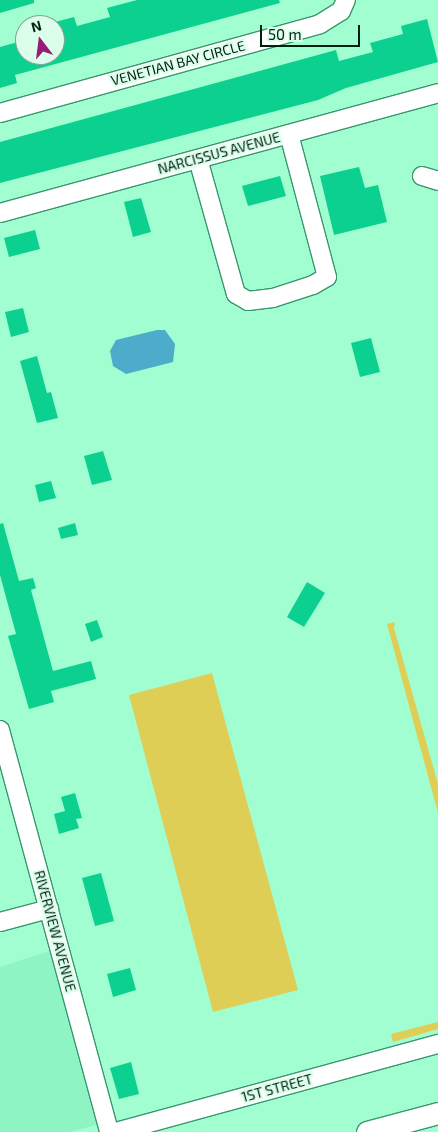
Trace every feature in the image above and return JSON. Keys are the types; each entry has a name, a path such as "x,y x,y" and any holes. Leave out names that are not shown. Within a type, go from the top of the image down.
{"main road":[{"path":"367,1132 438,1113"}],"street":[{"name":"VENETIAN BAY CIRCLE","path":"0,113 320,24 341,11 346,0"},
{"name":"NARCISSUS AVENUE","path":"0,213 438,93"},
{"path":"198,159 236,294 248,302 273,298 313,285 327,277 289,134"},
{"name":"RIVERVIEW AVENUE","path":"0,730 108,1132"},
{"path":"0,922 49,909"},
{"name":"1ST STREET","path":"116,1132 438,1044"}],"shaded area":[{"path":"395,622 394,628 438,784 438,813 387,624"},
{"path":"212,673 298,990 213,1012 129,695"},
{"path":"53,950 99,1124 70,1132 0,1132 0,967"},
{"path":"438,1022 438,1029 393,1042 391,1034"}],"water":[{"path":"157,330 165,330 175,344 173,362 126,374 113,366 110,351 116,340"}],"building":[{"path":"0,0 34,0 34,3 0,13"},
{"path":"137,0 279,0 280,3 65,61 65,19 74,17 77,26 110,17 107,8"},
{"path":"427,19 438,62 346,88 318,100 0,183 0,142 336,50 339,61 373,52 370,43 403,34 401,26"},
{"path":"15,43 15,65 52,65 15,75 17,83 0,88 0,47"},
{"path":"359,167 365,188 378,185 387,222 334,235 320,176"},
{"path":"280,176 286,196 248,206 242,186"},
{"path":"141,198 151,232 133,237 124,202"},
{"path":"35,230 40,249 9,257 4,238"},
{"path":"23,308 29,332 11,337 5,312"},
{"path":"371,338 380,372 360,377 351,343"},
{"path":"37,356 47,393 51,392 58,418 37,423 20,361"},
{"path":"103,451 112,480 92,485 84,456"},
{"path":"51,481 56,498 39,502 35,485"},
{"path":"3,523 19,581 33,578 36,588 31,590 53,671 91,661 96,679 51,691 54,702 29,709 8,636 16,634 0,575 0,524"},
{"path":"75,523 78,535 61,539 58,528"},
{"path":"307,582 325,593 304,627 287,617"},
{"path":"97,620 103,637 91,642 85,624"},
{"path":"75,793 82,818 76,819 79,828 59,834 54,814 65,811 61,797"},
{"path":"101,873 114,921 95,926 82,878"},
{"path":"130,968 136,990 113,997 107,974"},
{"path":"131,1062 139,1094 119,1099 110,1068"}]}
